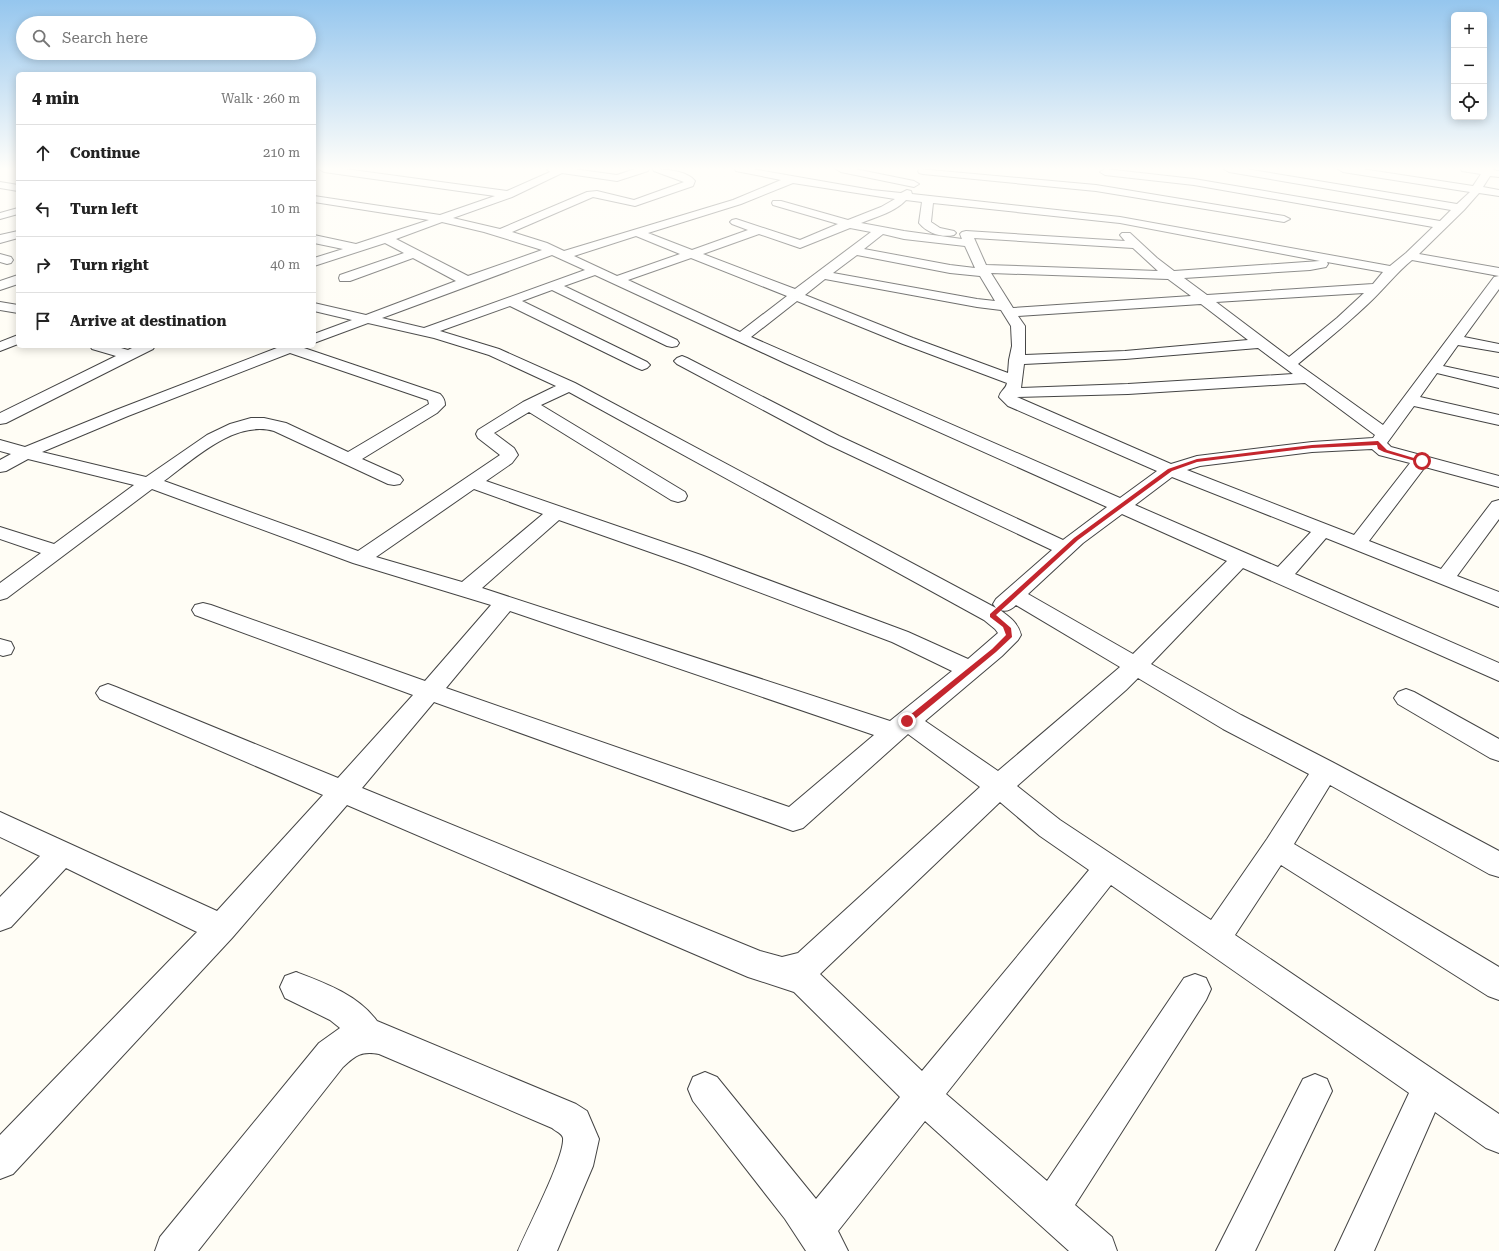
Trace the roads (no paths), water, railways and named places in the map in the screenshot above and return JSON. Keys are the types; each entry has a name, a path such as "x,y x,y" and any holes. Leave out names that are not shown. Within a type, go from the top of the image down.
{"street":[{"path":"316,261 420,227"},
{"path":"483,227 503,232 558,253 742,338 1499,673"},
{"path":"503,232 514,227"},
{"path":"316,338 512,264 650,227"},
{"path":"751,227 800,244 841,227"},
{"path":"867,227 967,239 1136,245"},
{"path":"929,227 967,239 982,271 1018,326 1019,346 1011,386 1007,397 1014,403 1170,470 1499,600"},
{"path":"1120,227 1136,245 1172,275 1308,378 1382,438"},
{"path":"1159,227 1392,270"},
{"path":"1258,245 1276,227"},
{"path":"1289,364 1342,321 1377,288 1392,270 1410,256 1440,227"},
{"path":"0,230 16,234"},
{"path":"617,280 759,230"},
{"path":"742,338 856,251 881,230"},
{"path":"634,232 908,341 1011,386 1128,389 1308,378"},
{"path":"0,239 16,234"},
{"path":"387,238 467,281"},
{"path":"316,239 358,248"},
{"path":"856,251 950,268 982,271 1172,275 1310,266 1324,263 1332,259"},
{"path":"344,278 415,253"},
{"path":"1410,256 1499,272"},
{"path":"425,332 596,270"},
{"path":"824,275 1007,309 1204,300 1236,296 1377,288"},
{"path":"0,286 16,280"},
{"path":"1499,280 1382,438 1380,448 1385,451 1499,482"},
{"path":"553,286 672,343"},
{"path":"510,301 642,365"},
{"path":"0,306 16,309"},
{"path":"203,610 429,692 793,820 901,726 970,670 1010,635 1009,629 1006,625 992,615 569,386 494,352 425,332 316,307"},
{"path":"0,347 16,340"},
{"path":"1455,340 1499,348"},
{"path":"1016,360 1125,355 1262,343"},
{"path":"104,348 130,355"},
{"path":"0,419 144,348"},
{"path":"0,467 26,453 122,413 289,348"},
{"path":"295,348 434,397 438,400 437,404 431,410 349,459"},
{"path":"682,361 833,440 1065,548"},
{"path":"1434,368 1499,383"},
{"path":"360,559 509,455 508,452 484,434 488,430 529,405 569,386"},
{"path":"1411,400 1499,420"},
{"path":"529,405 678,496"},
{"path":"0,593 148,483 194,451 224,433 246,424 255,423 280,427 394,480"},
{"path":"992,615 1076,539 1170,470 1197,461 1382,438"},
{"path":"0,445 52,461 148,483 192,497 360,559 506,602 901,726 999,786 1050,828 1215,939 1499,1135"},
{"path":"1358,543 1422,461"},
{"path":"472,482 556,513 694,560 900,637 970,670"},
{"path":"1445,578 1499,506"},
{"path":"466,590 556,513"},
{"path":"1282,576 1323,530"},
{"path":"0,533 56,551"},
{"path":"782,972 806,966 999,786 1118,684 1241,558"},
{"path":"1014,595 1232,722 1496,857"},
{"path":"0,1162 221,928 342,792 506,602"},
{"path":"108,693 759,966 782,972 805,981 923,1096 1098,1251"},
{"path":"1406,698 1499,751"},
{"path":"1215,939 1277,848 1326,770"},
{"path":"0,824 221,928"},
{"path":"1277,848 1499,985"},
{"path":"0,917 61,854"},
{"path":"705,1089 822,1240 923,1096 1108,867"},
{"path":"296,987 341,1009 357,1021 367,1035"},
{"path":"1051,1209 1195,989"},
{"path":"174,1251 331,1055 346,1041 367,1035 380,1038 564,1116 575,1123 581,1139 575,1166 538,1251"},
{"path":"1354,1251 1429,1087"},
{"path":"1235,1251 1315,1091"}]}
